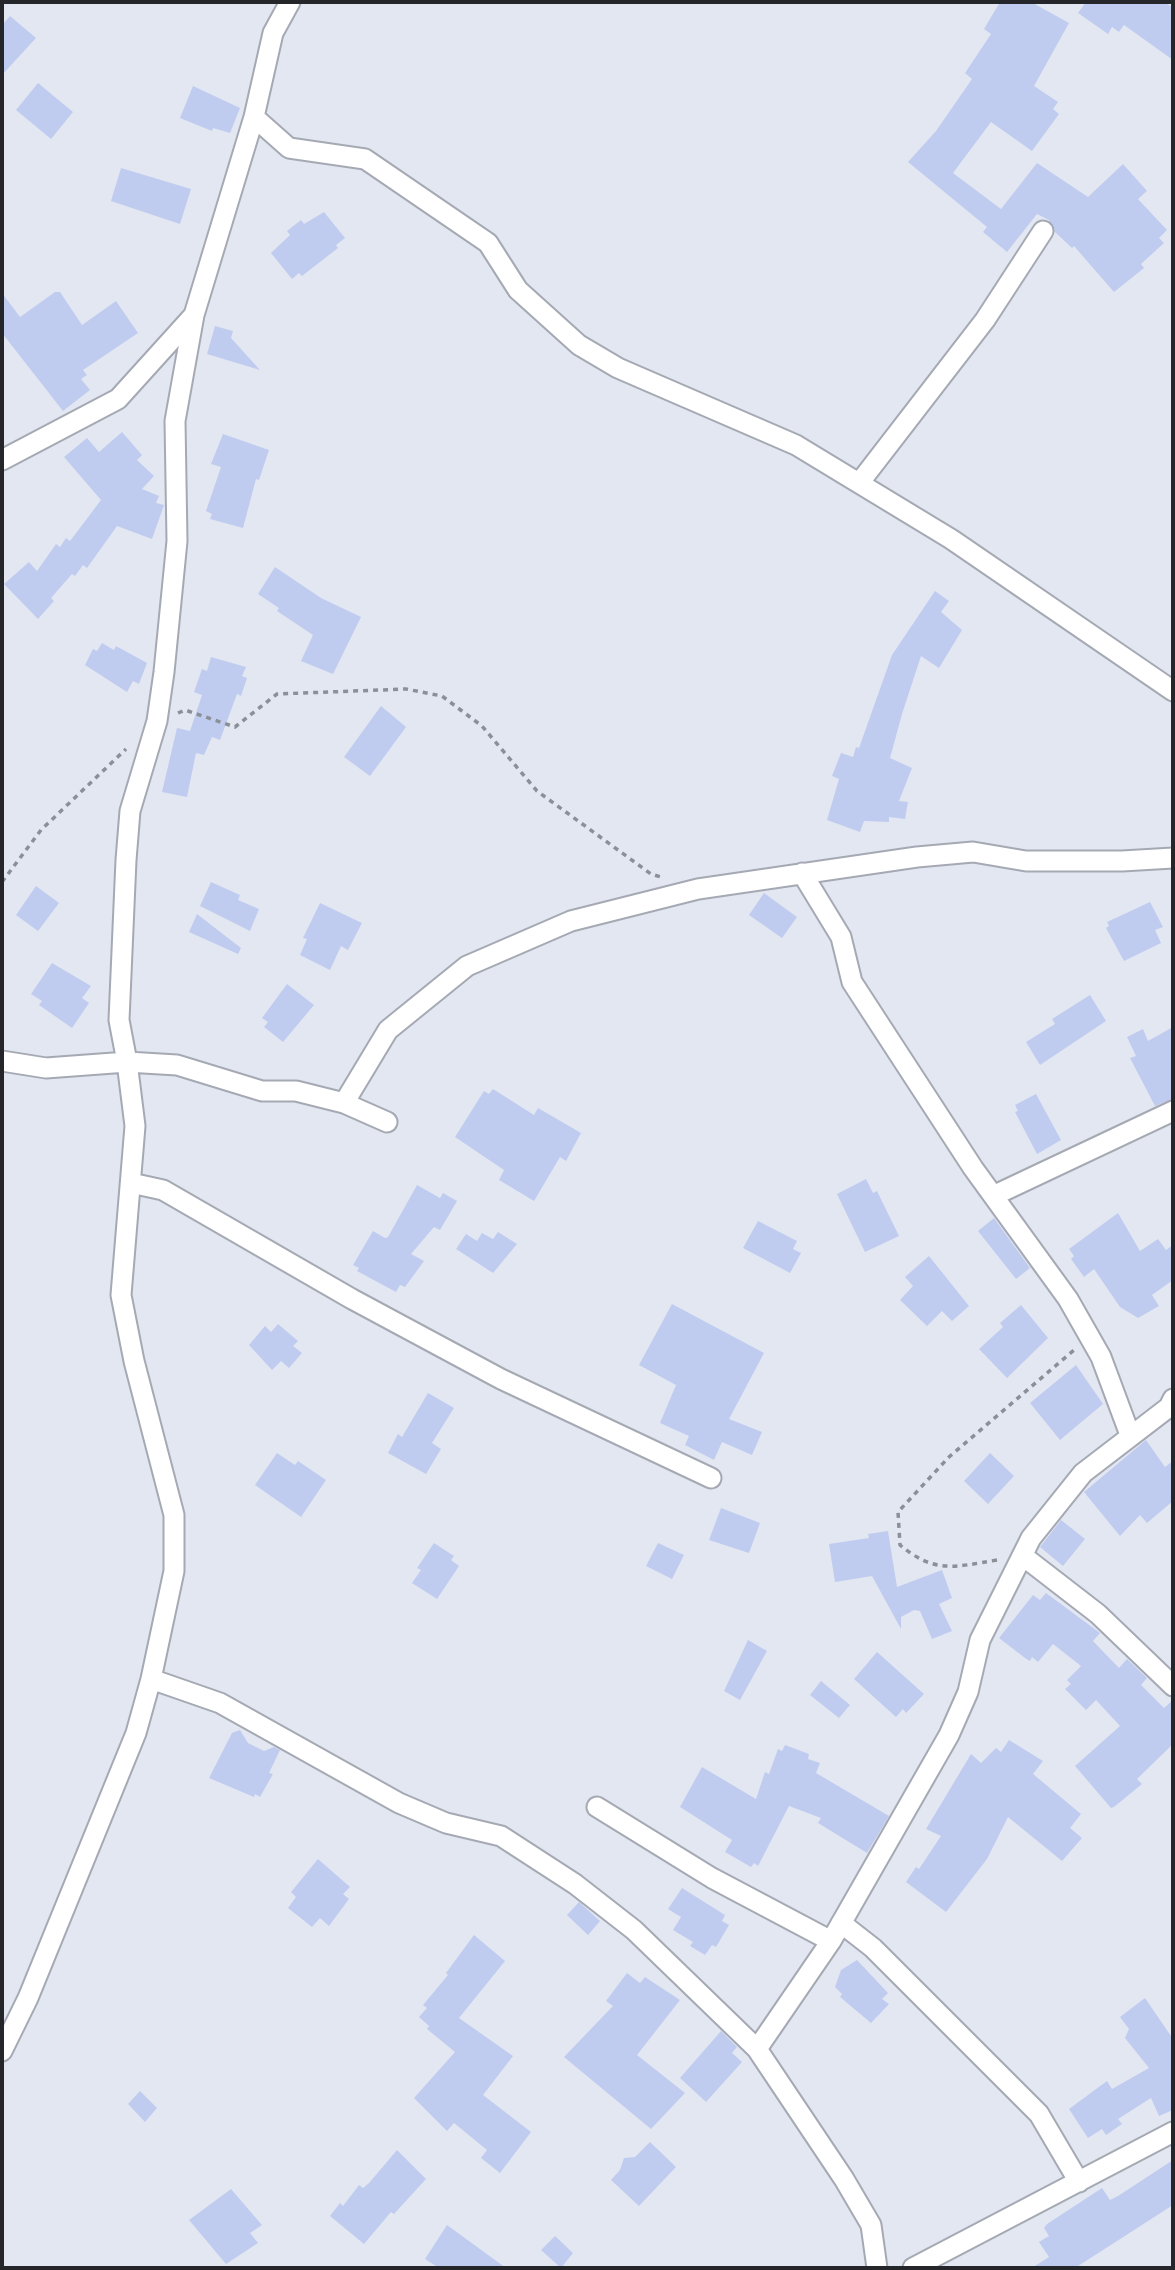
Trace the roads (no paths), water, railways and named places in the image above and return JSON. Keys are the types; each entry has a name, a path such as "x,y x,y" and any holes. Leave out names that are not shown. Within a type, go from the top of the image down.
{"street":[{"path":"2,2051 28,1998 135,1733 151,1679 174,1571 174,1515 134,1361 121,1295 135,1126 119,1020 126,860 130,811 157,721 177,541 175,421 194,315 254,117 273,33 290,2"},
{"path":"254,117 289,148 365,159 488,243 518,290 579,345 618,368 796,445 860,482 951,539 1173,691"},
{"path":"860,482 985,320 1043,231"},
{"path":"2,460 118,398 194,315"},
{"path":"344,1103 388,1030 467,966 571,921 698,889 973,852 1026,861 1173,858"},
{"path":"802,873 841,937 852,982 973,1168 1068,1299 1101,1357 1129,1435"},
{"path":"2,1061 46,1068 127,1062 177,1065 262,1091 296,1091 344,1103 387,1122"},
{"path":"995,1195 1173,1111"},
{"path":"131,1183 163,1190 501,1379 711,1478"},
{"path":"757,2049 831,1941 949,1735 968,1692 980,1640 1031,1538 1083,1473 1129,1435 1169,1407 1173,1399"},
{"path":"1023,1556 1098,1614 1173,1686"},
{"path":"151,1679 220,1703 399,1803 446,1823 501,1836 575,1884 634,1930 757,2049 844,2179 870,2225 877,2268"},
{"path":"597,1807 712,1878 831,1941"},
{"path":"841,1923 873,1948 1039,2114 1079,2182"},
{"path":"913,2268 1173,2132"}]}
